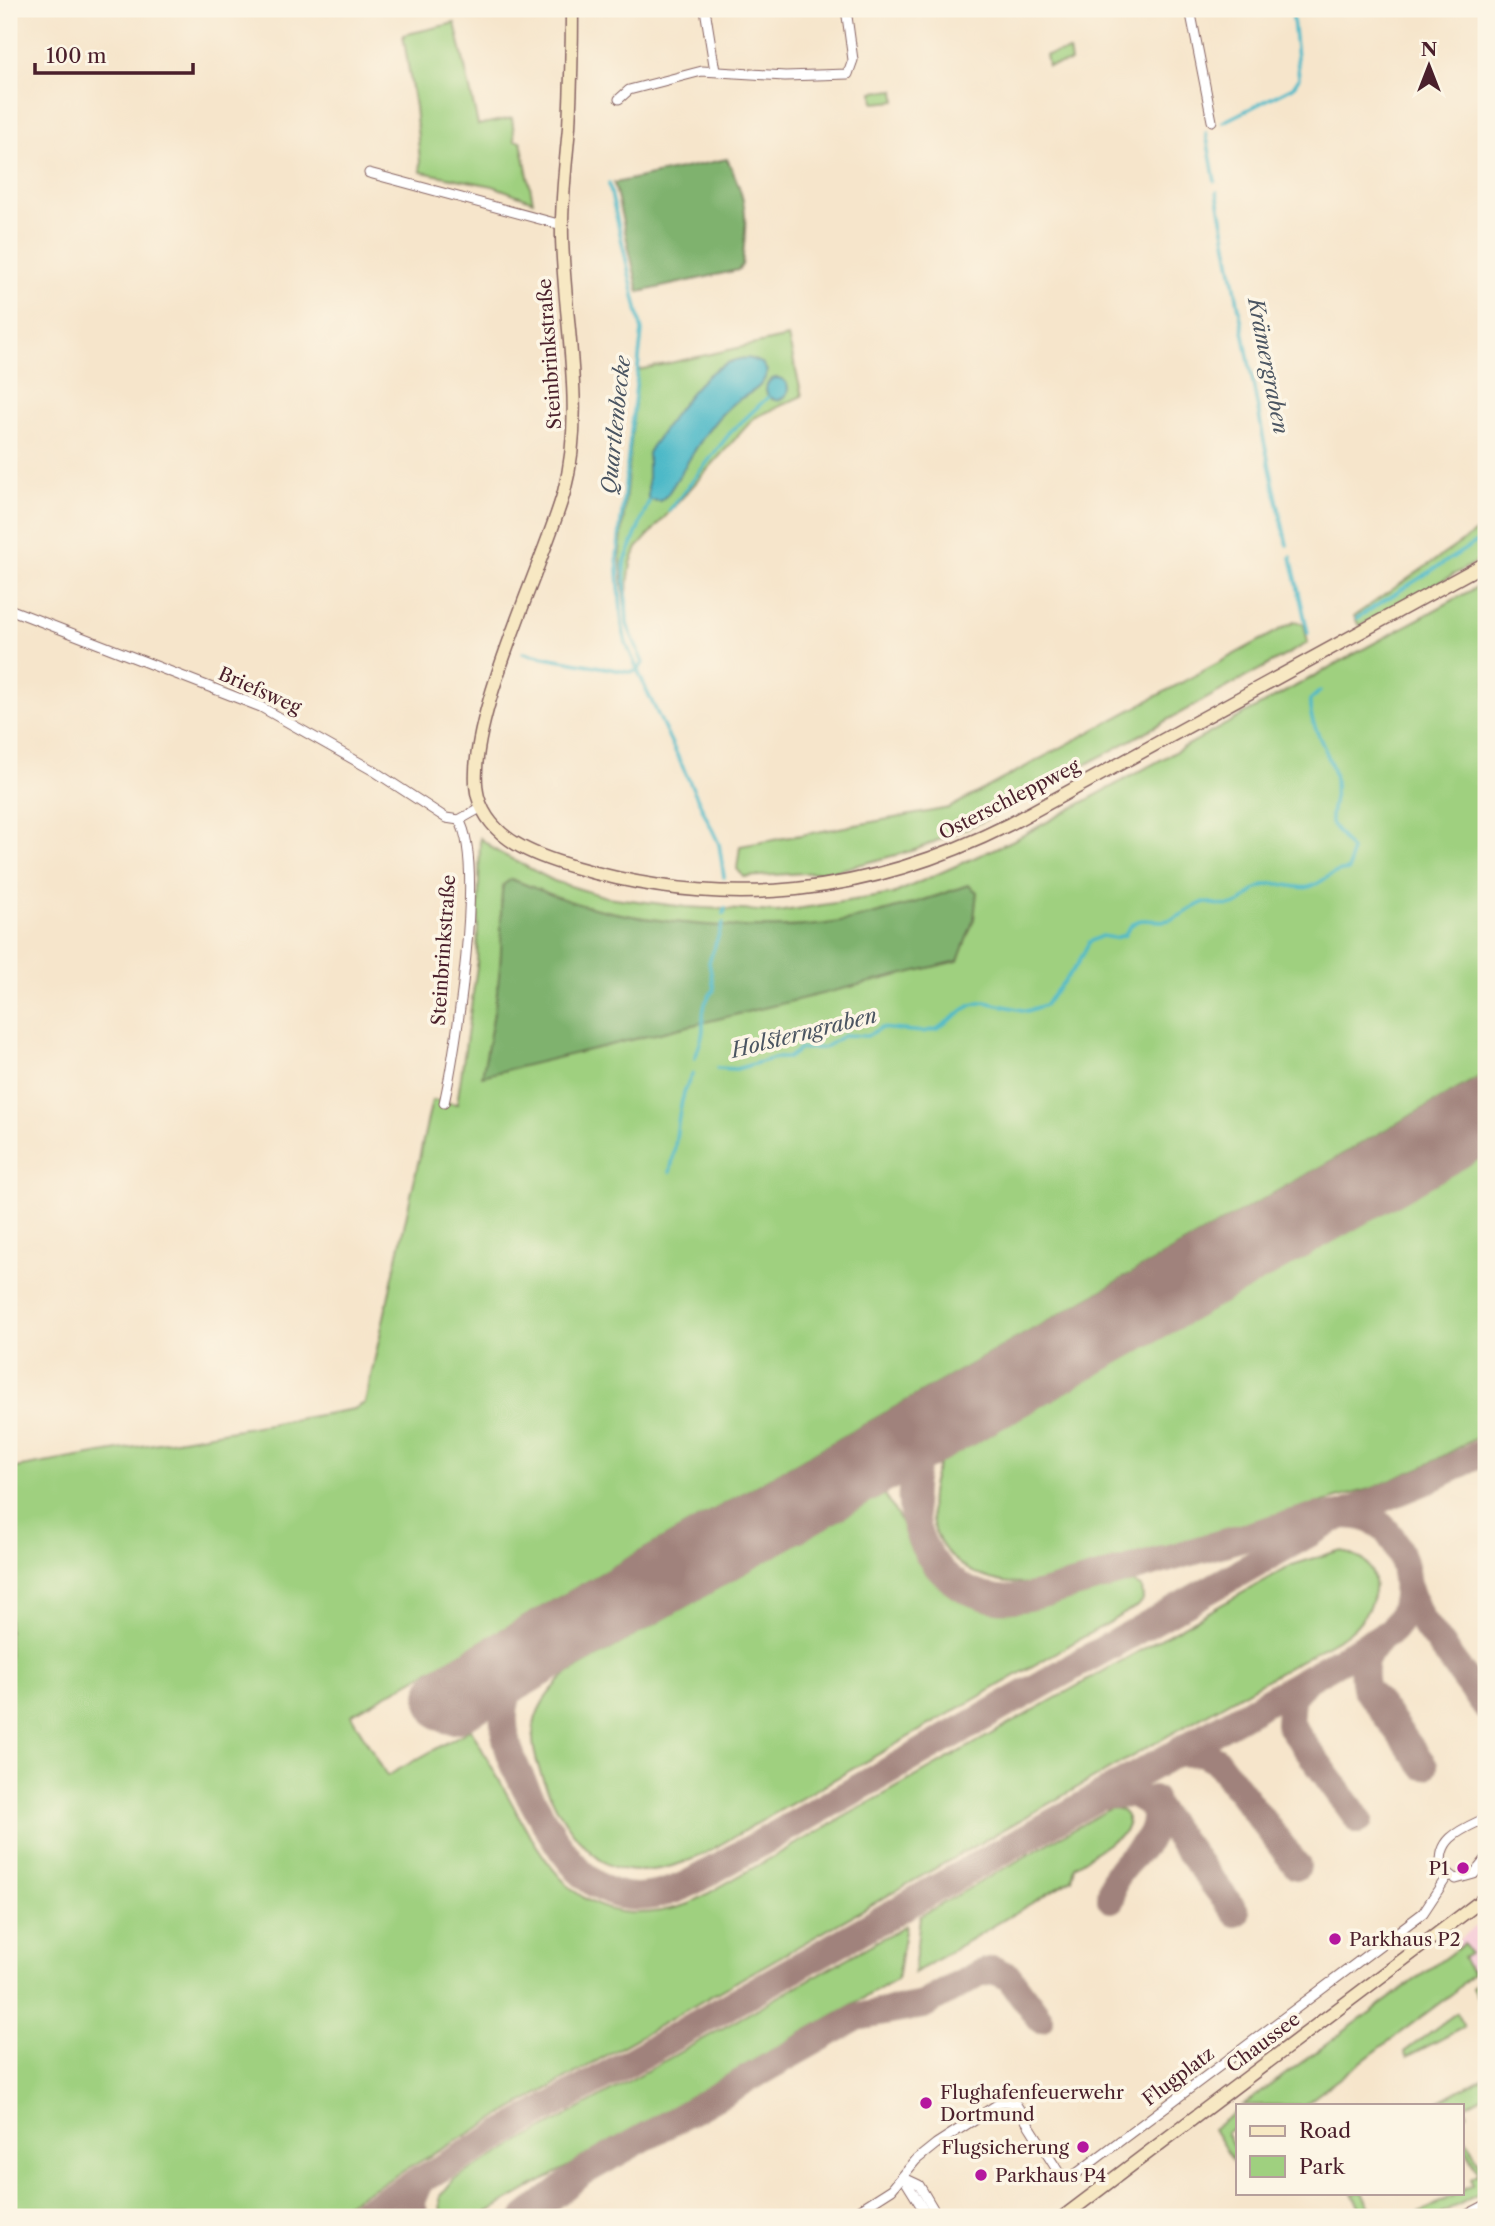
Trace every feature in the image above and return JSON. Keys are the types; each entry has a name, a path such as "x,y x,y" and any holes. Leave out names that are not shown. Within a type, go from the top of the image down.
{"street":[{"name":"Steinbrinkstraße","path":"482,807 475,775 484,727 563,494 574,441 562,225 572,9"},
{"path":"705,9 715,71"},
{"path":"620,99 629,90 702,71 785,76 848,74 853,60 846,9"},
{"path":"1190,9 1212,121"},
{"path":"369,173 562,225"},
{"name":"Osterschleppweg","path":"482,807 499,831 527,850 556,861 641,884 703,891 763,892 831,886 881,875 962,848 1010,824 1486,563"},
{"name":"Briefsweg","path":"9,609 261,707 364,764 446,818 459,820"},
{"path":"459,820 482,807"},
{"name":"Steinbrinkstraße","path":"444,1104 466,956 468,839 459,820"},
{"path":"1486,1818 1458,1832 1444,1844 1441,1860 1448,1875 1456,1879 1470,1877 1486,1859"},
{"name":"Flugplatz","path":"848,2217 904,2178 916,2160 936,2144 1003,2101 1015,2103 1059,2173 1069,2178 1423,1913 1448,1875"},
{"name":"Chaussee","path":"1063,2217 1486,1897"},
{"path":"904,2178 928,2217"},
{"path":"904,2178 919,2185 938,2217"},
{"path":"1463,2217 1486,2204"}],"shaded area":[{"path":"1486,1918 1486,1999 1456,1942"}],"green space":[{"path":"455,23 478,125 512,118 515,141 521,141 533,201 493,186 421,172 415,107 403,35"},
{"path":"1069,51 1071,62 1048,66 1046,55"},
{"path":"895,90 896,101 874,103 873,92"},
{"path":"727,159 745,210 742,265 738,270 639,292 614,183"},
{"path":"788,337 802,396 754,418 637,548 631,563 625,605 620,555 638,370"},
{"path":"1486,525 1486,557 1359,626 1354,616"},
{"path":"1486,582 1486,1073 351,1715 387,1776 471,1729 536,1844 568,1886 587,1900 607,1909 631,1913 658,1911 689,1904 1292,1565 1341,1550 1363,1560 1374,1579 1374,1589 1368,1609 1355,1627 1347,1634 323,2217 9,2217 9,1469 354,1409 365,1403 432,1100 457,1104 477,966 480,838 498,852 554,881 606,897 686,907 777,912 893,894 1016,839"},
{"path":"1294,622 1304,624 1308,643 981,822 915,850 835,871 744,877 737,869 740,846 949,808"},
{"path":"511,879 567,901 615,913 718,926 788,927 821,924 850,920 968,885 977,892 974,919 958,961 482,1076 498,982 503,885"},
{"path":"1486,1153 1486,1433 1425,1466 1373,1488 1031,1584 1004,1582 981,1576 961,1565 946,1550 935,1532 931,1511 932,1487 940,1461"},
{"path":"884,1493 910,1537 939,1577 957,1592 977,1602 1001,1607 1030,1605 1129,1580 1142,1588 1143,1600 1136,1607 702,1855 670,1867 647,1871 625,1870 599,1859 585,1846 558,1810 539,1770 534,1751 534,1725 548,1694 566,1675"},
{"path":"1111,1808 1121,1810 1125,1815 1128,1825 1125,1832 1075,1866 1072,1879 914,1973 920,1916"},
{"path":"906,1925 897,1979 479,2217 441,2216 440,2196 454,2179"},
{"path":"1464,1944 1470,1953 1463,1957 1470,1971 1478,1968 1453,1993 1305,2104 1244,2104"},
{"path":"1481,1979 1485,1981 1479,1985 1486,2000 1486,2014 1472,1988"},
{"path":"1456,2013 1464,2027 1407,2057 1404,2052"},
{"path":"1486,2076 1486,2094 1464,2106 1434,2104"},
{"path":"1236,2112 1236,2126 1226,2133 1236,2150 1236,2167 1213,2129"},
{"path":"1464,2136 1486,2175 1486,2190 1436,2217 1413,2217 1455,2194 1464,2194 1464,2189 1472,2185 1471,2178 1479,2173 1464,2146"},
{"path":"1353,2194 1363,2194 1375,2217 1365,2217"}],"water":[{"path":"748,358 762,363 767,371 762,384 721,415 667,495 660,501 648,500 648,453 652,446 681,405 704,379 717,368"},
{"path":"773,378 781,378 788,385 788,393 781,400 773,400 766,393 766,385"}],"waterway":[{"name":"Krämergraben","path":"1223,122 1293,87 1299,78 1292,9"},
{"name":"Krämergraben","path":"1206,133 1215,181"},
{"name":"Quartlenbecke","path":"609,184 642,331 617,557 622,625 626,643 644,685 719,844 724,877"},
{"name":"Krämergraben","path":"1217,192 1264,441 1287,545"},
{"path":"669,511 730,433 768,397"},
{"name":"Quartlenbecke","path":"523,653 628,672 638,671 643,663 627,624 624,564 649,501"},
{"path":"1357,618 1486,536"},
{"name":"Krämergraben","path":"1291,557 1308,633"},
{"name":"Holsterngraben","path":"717,1068 736,1069 775,1058 788,1058 800,1049 823,1048 845,1035 867,1036 880,1028 923,1032 937,1029 971,1005 985,1002 1027,1011 1045,1005 1077,965 1089,942 1102,936 1114,938 1125,935 1134,923 1144,920 1169,920 1205,902 1231,906 1239,904 1260,887 1270,884 1309,887 1336,872 1349,870 1351,850 1331,823 1335,785 1333,769 1310,710 1310,700 1320,691"},
{"name":"Quartlenbecke","path":"724,914 725,908"},
{"name":"Quartlenbecke","path":"695,1058 702,1036 704,1008 714,990 709,962 723,923"},
{"name":"Quartlenbecke","path":"670,1172 680,1109 693,1073"}],"taxiway":[{"path":"951,1416 923,1449 914,1472 914,1520 922,1543 935,1563 952,1580 972,1592 997,1599 1017,1599 1050,1592 1318,1516"},
{"path":"553,1642 530,1661 514,1680 506,1700 504,1720 514,1763 551,1832 579,1871 614,1893 635,1897 660,1894 688,1884 1340,1516 1428,1480 1486,1451"},
{"path":"355,2217 1388,1633 1398,1622 1404,1608 1406,1575 1402,1559 1387,1531 1376,1522 1361,1516 1310,1518"},
{"path":"1408,1588 1420,1618 1486,1707"},
{"path":"1380,1638 1365,1660 1365,1687 1424,1766"},
{"path":"1306,1680 1291,1697 1289,1724 1359,1820"},
{"path":"1176,1753 1201,1752 1216,1760 1297,1866"},
{"path":"1101,1796 1131,1794 1155,1807 1236,1913"},
{"path":"1111,1899 1113,1883 1120,1871 1146,1842 1152,1831 1155,1817 1153,1799"},
{"path":"526,2217 583,2172 857,2017 923,2005 979,1974 994,1970 1009,1977 1040,2019"},
{"path":"415,2217 411,2201 420,2180"}],"runway":[{"path":"452,1698 1486,1115"}],"place":[{"name":"P1","path":"1463,1868"},
{"name":"Parkhaus P2","path":"1335,1939"},
{"name":"Flughafenfeuerwehr Dortmund","path":"926,2103"},
{"name":"Flugsicherung","path":"1083,2147"},
{"name":"Parkhaus P4","path":"981,2175"}]}
